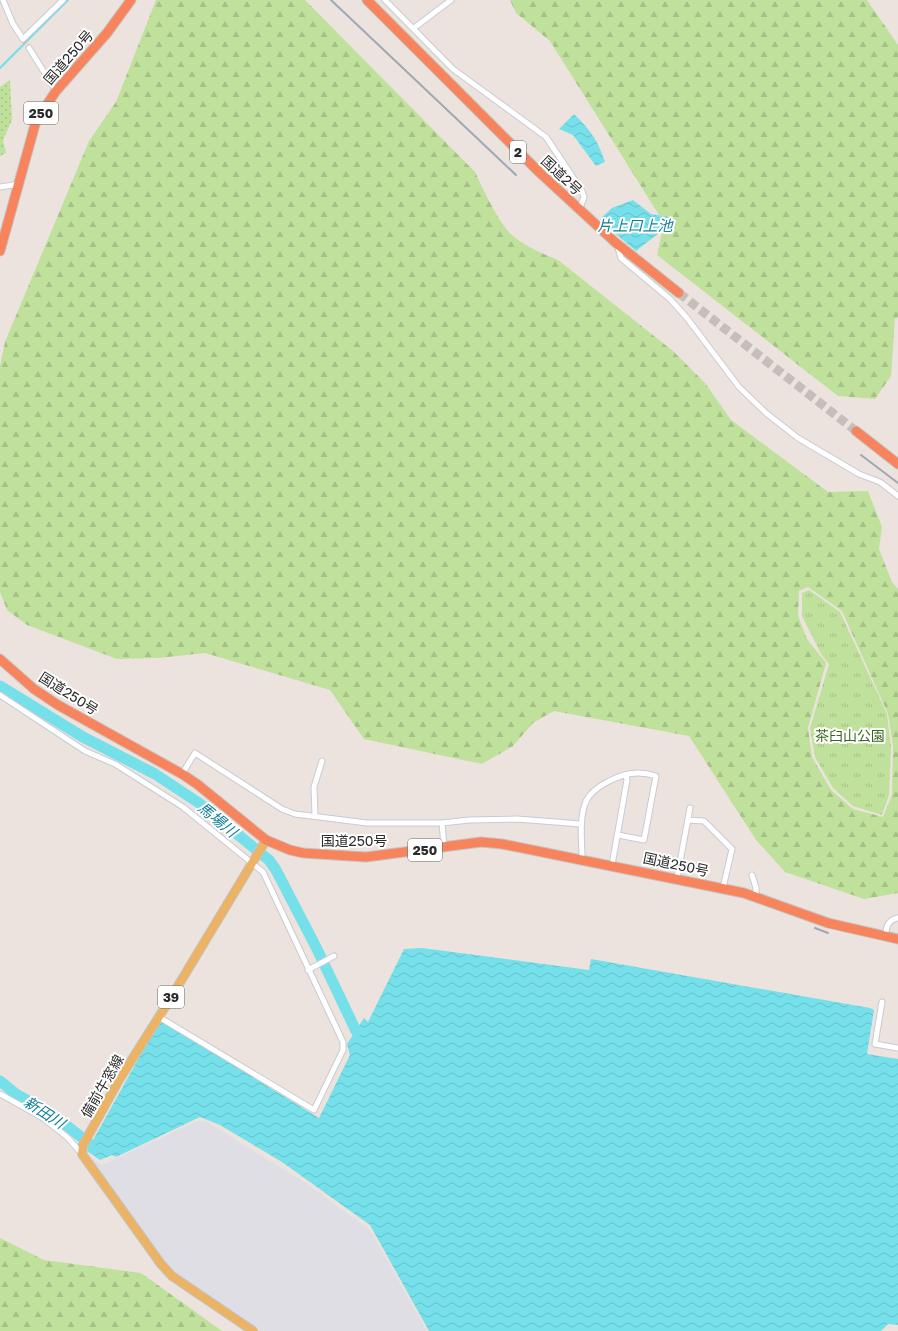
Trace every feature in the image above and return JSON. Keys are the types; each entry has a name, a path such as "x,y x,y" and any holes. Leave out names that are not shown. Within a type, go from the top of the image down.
{"highway":[{"name":"国道250号","path":"0,251 36,121 56,91 107,33 131,0"},
{"name":"国道2号","path":"367,0 516,150 579,210 616,243 679,294"},
{"path":"856,431 898,464"},
{"name":"国道250号","path":"0,659 34,689 58,705 182,774 197,784 264,842 303,853 366,857 481,842 502,844 723,888 756,897 828,923 898,939"}],"main road":[{"name":"備前牛窓線","path":"82,1152 89,1134 119,1080 159,1017 264,842"},
{"path":"82,1152 161,1264 172,1276 253,1331"}],"street":[{"path":"3,0 13,24 23,39 63,0"},
{"path":"385,0 453,69 541,132 550,142 582,191 584,197 579,210"},
{"path":"414,28 451,0"},
{"path":"29,48 56,91"},
{"path":"0,187 19,184"},
{"path":"616,243 620,258 670,299 687,318 739,387 766,413 798,438 859,474 880,482 898,496"},
{"path":"0,695 85,751 115,764 183,807 253,862 263,872 310,969 343,1042 343,1050 314,1110 159,1017"},
{"path":"182,774 195,753 282,809 295,814 315,815 367,823 442,823 469,820 517,819 581,824"},
{"path":"315,815 314,787 322,761"},
{"path":"582,859 581,824 586,800 595,790 626,775 637,773 656,776 644,840 618,835"},
{"path":"612,865 628,780 626,775"},
{"path":"677,878 690,808"},
{"path":"688,820 704,821 732,848 723,888"},
{"path":"442,823 444,846"},
{"path":"752,875 756,888 756,897"},
{"path":"885,936 887,924 892,919 898,918"},
{"path":"310,969 334,956"},
{"path":"882,1002 875,1044 898,1048"},
{"path":"0,1094 43,1118 67,1137 82,1152"}],"shaded area":[{"path":"198,1121 205,1121 307,1184 370,1230 427,1331 259,1331 169,1269 90,1162 86,1154 102,1165"}],"green space":[{"path":"156,0 305,0 475,172 503,225 514,237 541,253 558,260 673,351 705,383 731,420 828,492 868,491 882,527 879,549 892,582 898,589 898,893 864,899 785,872 756,840 689,736 554,711 533,723 513,746 482,764 364,739 330,690 205,653 158,658 117,659 27,625 7,610 0,592 0,366 5,342 89,141 116,102","holes":["808,587 842,611 888,714 893,746 892,795 883,817 853,809 831,790 812,757 808,728 826,663 807,639 798,616 799,591"]},
{"path":"510,0 867,0 898,45 898,318 895,319 891,376 875,399 838,396 657,255 664,223 550,41 516,13"},
{"path":"10,80 12,120 3,140 6,153 0,156 0,87"},
{"name":"茶臼山公園","path":"809,590 840,612 887,714 891,747 889,795 882,815 853,806 833,788 815,757 810,728 829,664 821,654 802,616 802,593"},
{"path":"0,1238 44,1260 141,1273 222,1331 0,1331"}],"water":[{"path":"574,114 593,136 605,162 596,166 573,135 559,129"},
{"name":"片上口上池","path":"633,200 651,214 669,217 671,221 669,225 636,251 603,223 601,218 612,208"},
{"path":"422,948 589,970 591,959 870,1008 874,1010 867,1054 898,1059 898,1325 888,1324 881,1331 429,1331 370,1225 282,1162 220,1125 200,1117 116,1157 112,1155 100,1160 87,1151 160,1020 319,1118 350,1055 347,1044 364,1018 368,1022 404,949"}],"waterway":[{"path":"0,68 68,0"},
{"name":"馬場川","path":"0,686 83,737 155,774 199,803 269,860 276,870 317,949 356,1031"},
{"name":"新田川","path":"0,1081 16,1094 52,1114 90,1144"}],"tunnel":[{"path":"23,39 29,48"},
{"path":"679,293 856,431"}],"railway":[{"path":"331,0 516,175"},
{"path":"861,455 898,483"},
{"path":"815,928 828,933"}]}
